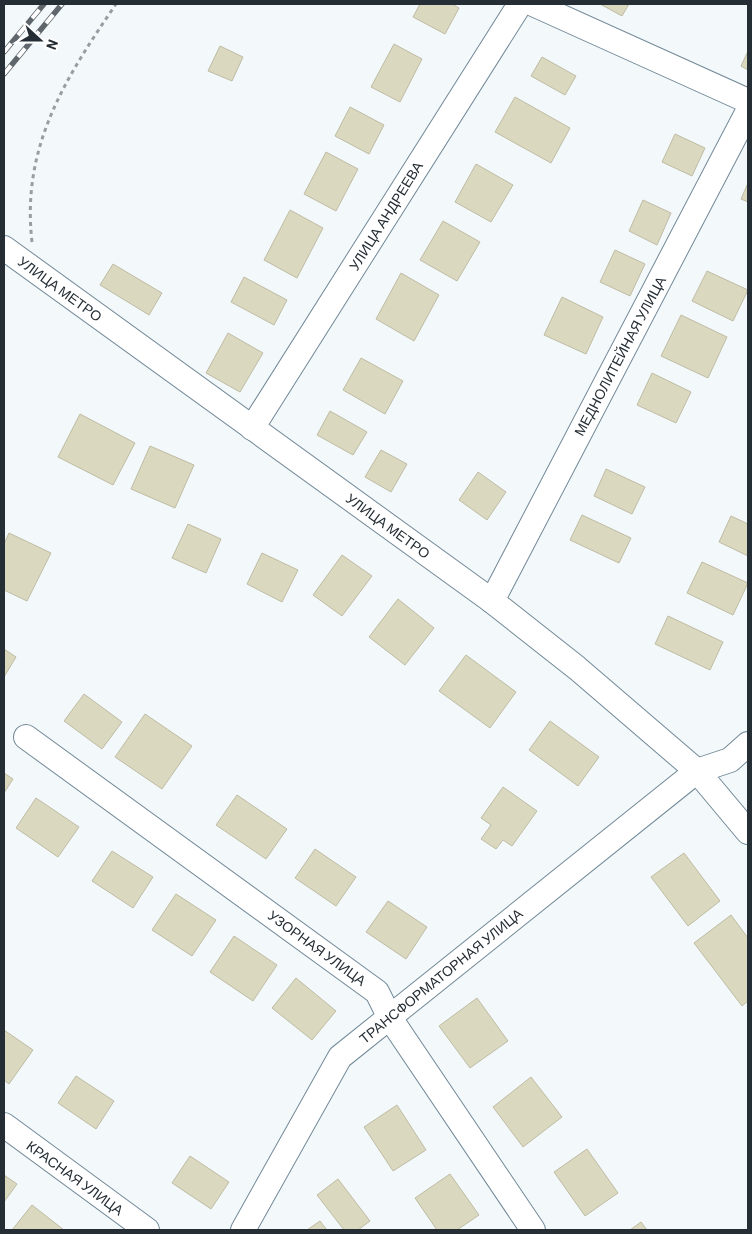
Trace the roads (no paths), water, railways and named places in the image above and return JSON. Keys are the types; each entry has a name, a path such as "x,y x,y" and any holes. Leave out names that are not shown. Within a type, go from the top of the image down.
{"street":[{"name":"УЛИЦА АНДРЕЕВА","path":"252,428 520,4"},
{"path":"533,4 748,101"},
{"name":"МЕДНОЛИТЕЙНАЯ УЛИЦА","path":"492,601 748,111"},
{"name":"УЛИЦА МЕТРО","path":"4,248 492,601 577,668 697,771 748,832"},
{"name":"УЗОРНАЯ УЛИЦА","path":"26,737 377,992 390,1018 533,1230"},
{"path":"697,771 730,760 748,744"},
{"name":"ТРАНСФОРМАТОРНАЯ УЛИЦА","path":"243,1230 340,1056 697,771"},
{"name":"КРАСНАЯ УЛИЦА","path":"4,1125 147,1230"}],"railway":[{"path":"4,52 44,4"},
{"path":"4,74 62,4"}]}
